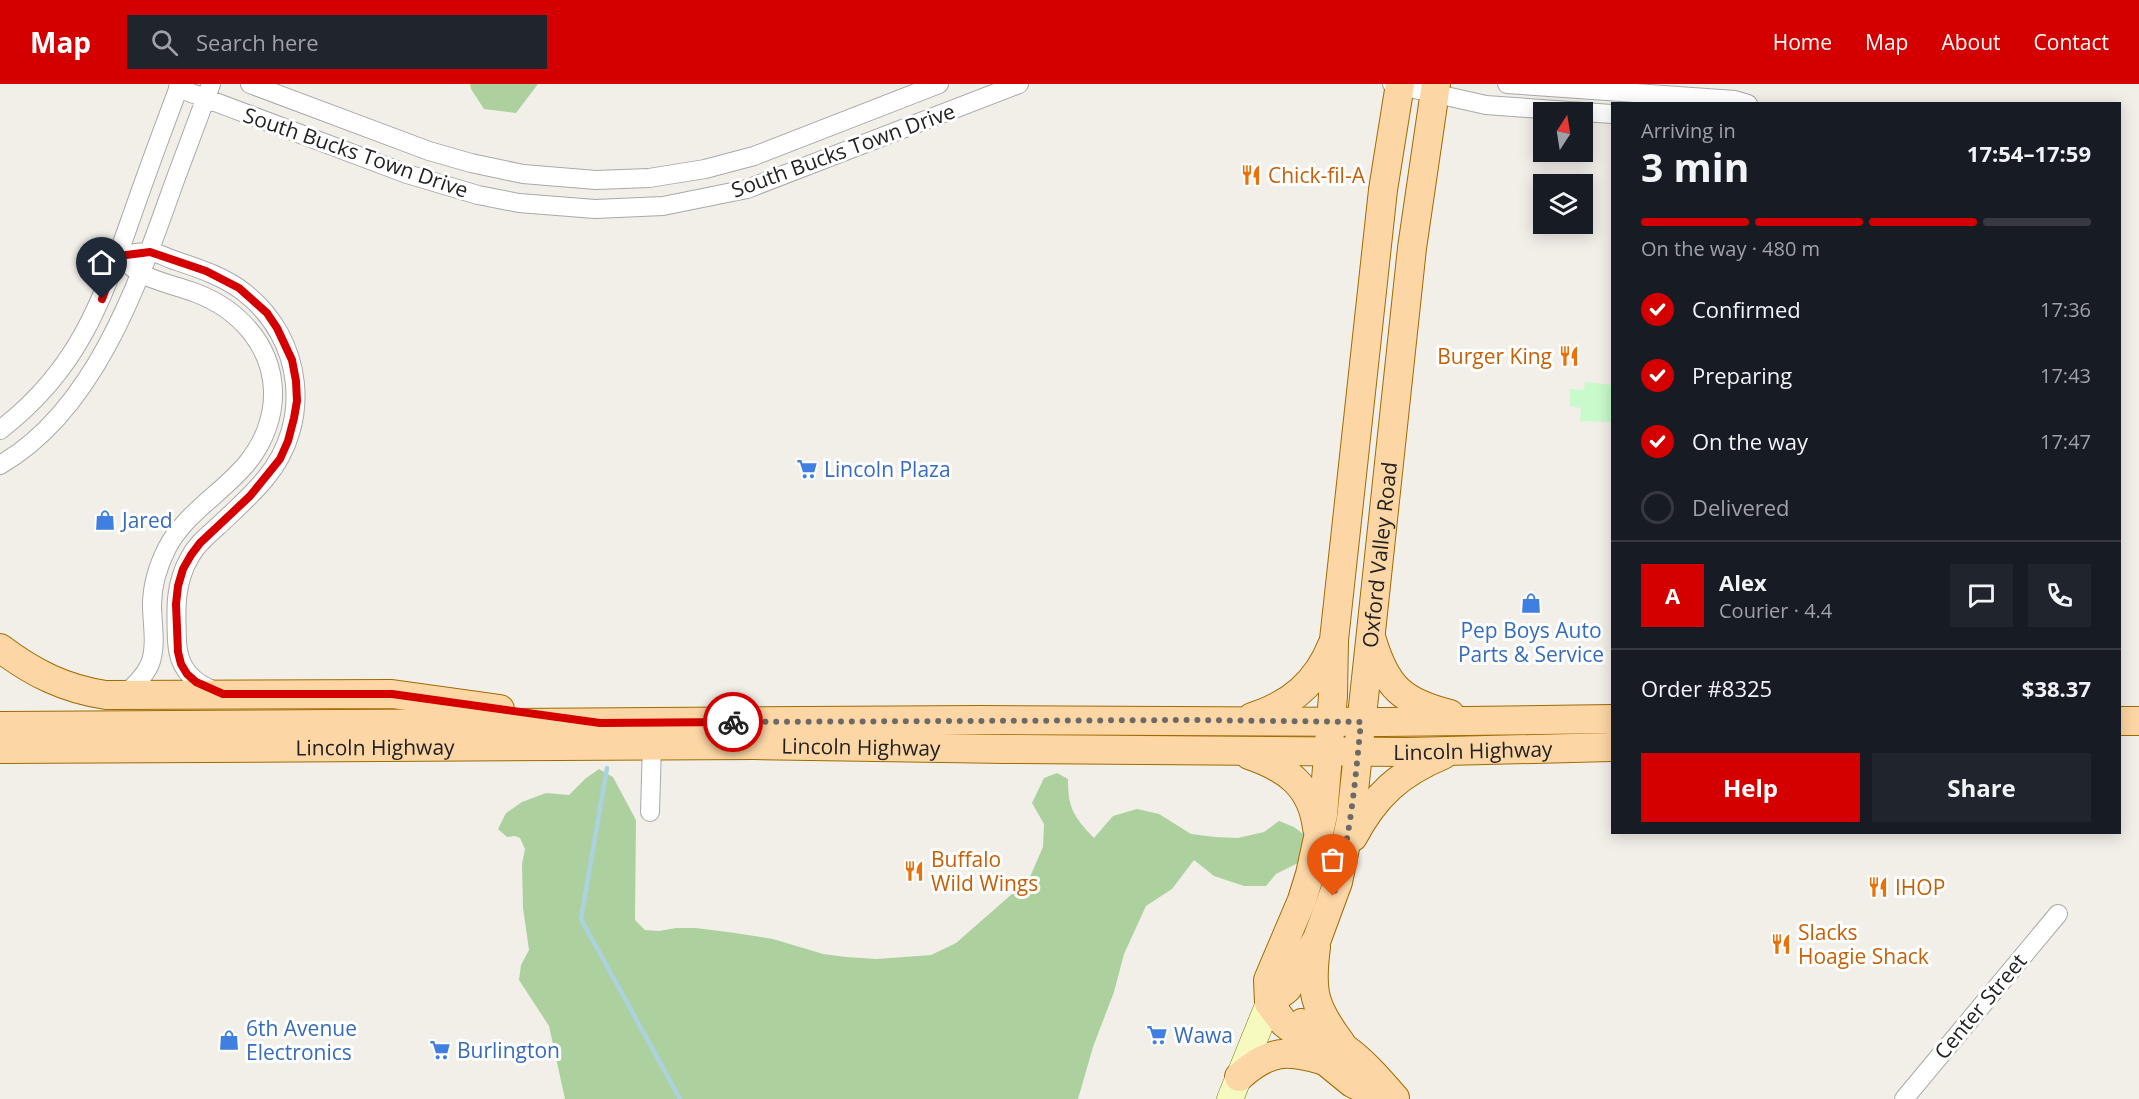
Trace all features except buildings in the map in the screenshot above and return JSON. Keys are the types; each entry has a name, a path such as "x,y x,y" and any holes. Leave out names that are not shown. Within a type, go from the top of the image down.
{"main road":[{"name":"Oxford Valley Road","path":"1269,1003 1268,980 1302,900 1323,815 1331,722 1334,640 1383,190 1397,85"},
{"name":"Oxford Valley Road","path":"1269,1003 1287,989 1317,939 1335,891 1345,852 1351,819 1412,248 1436,88"},
{"path":"1370,636 1379,663 1388,680 1401,693 1415,703 1430,709 1478,721"},
{"path":"1239,721 1269,711 1301,692 1315,678 1326,661 1334,640"},
{"path":"0,648 31,670 59,684 90,693 124,695 392,694 606,734"},
{"name":"Lincoln Highway","path":"0,749 1239,721 1611,719"},
{"path":"2121,721 2139,721"},
{"name":"Lincoln Highway","path":"0,726 606,734 652,745 1358,752 1611,747"},
{"path":"1239,751 1282,769 1308,795 1315,812 1317,846"},
{"path":"1345,852 1363,818 1390,785 1409,772 1454,751"},
{"path":"1317,939 1313,983 1334,1054 1352,1083 1383,1099"},
{"path":"1269,1003 1284,1023 1308,1042 1366,1065 1396,1099"},
{"path":"1234,1088 1269,1003"},
{"path":"1234,1088 1254,1064 1265,1058 1279,1054 1334,1054"}],"street":[{"name":"South Bucks Town Drive","path":"250,84 429,151 471,163 523,174 596,180 649,178 705,169 754,156 939,84"},
{"name":"South Bucks Town Drive","path":"179,86 208,92 407,174 478,195 519,203 595,209 663,206 747,189 1019,84"},
{"path":"1507,84 1742,102"},
{"path":"1397,85 1436,88 1486,105 1611,114"},
{"path":"0,430 24,412 41,395 73,354 102,299 179,86"},
{"path":"0,465 15,457 43,433 81,387 100,358 123,314 150,252 208,92"},
{"path":"118,256 150,252 224,279 254,300 267,313 282,336 292,360 297,401 288,441 280,459 250,496 200,543 191,555 178,586 176,604 178,652 181,664 196,682 223,694"},
{"path":"118,256 141,273 213,300 238,317 257,340 264,354 271,375 273,399 266,433 259,447 233,479 184,525 161,560 152,603 152,653 144,674 124,695"},
{"path":"650,812 652,745"},
{"name":"Center Street","path":"1904,1099 2058,914"}],"green space":[{"path":"470,84 538,84 516,113 484,109"},
{"path":"1585,382 1611,385 1611,422 1580,421 1581,408 1570,406 1570,389 1584,390"},
{"path":"599,769 613,777 636,820 635,920 645,930 696,928 735,933 773,939 823,954 846,957 877,959 931,955 956,943 1029,879 1043,847 1044,824 1032,803 1044,778 1057,773 1068,779 1069,798 1074,812 1094,838 1113,816 1137,809 1159,814 1191,834 1238,838 1264,832 1279,821 1294,827 1306,836 1300,862 1276,874 1266,886 1244,886 1214,876 1194,860 1172,889 1146,906 1124,954 1114,992 1093,1047 1078,1099 565,1099 549,1026 519,980 521,965 529,950 523,908 522,864 525,849 520,838 507,837 498,829 506,813 522,802 546,793 569,795"}],"waterway":[{"path":"607,768 581,919 680,1099"}],"way so far":[{"path":"733,722 1191,720 1361,722 1351,819 1333,896"}],"place":[{"name":"Chick-fil-A","path":"1251,175"},
{"name":"Burger King","path":"1569,356"},
{"name":"Lincoln Plaza","path":"807,469"},
{"name":"Jared","path":"105,520"},
{"name":"Pep Boys Auto Parts & Service","path":"1531,603"},
{"name":"Buffalo Wild Wings","path":"914,871"},
{"name":"IHOP","path":"1878,887"},
{"name":"Slacks Hoagie Shack","path":"1781,944"},
{"name":"Wawa","path":"1157,1035"},
{"name":"6th Avenue Electronics","path":"229,1040"},
{"name":"Burlington","path":"440,1050"}],"route":[{"path":"102,299 118,256 150,252 206,271 239,288 267,313 286,344 292,360 297,401 288,441 280,459 250,496 200,543 183,569 176,604 178,652 187,674 196,682 223,694 392,694 600,723 733,722"}]}
